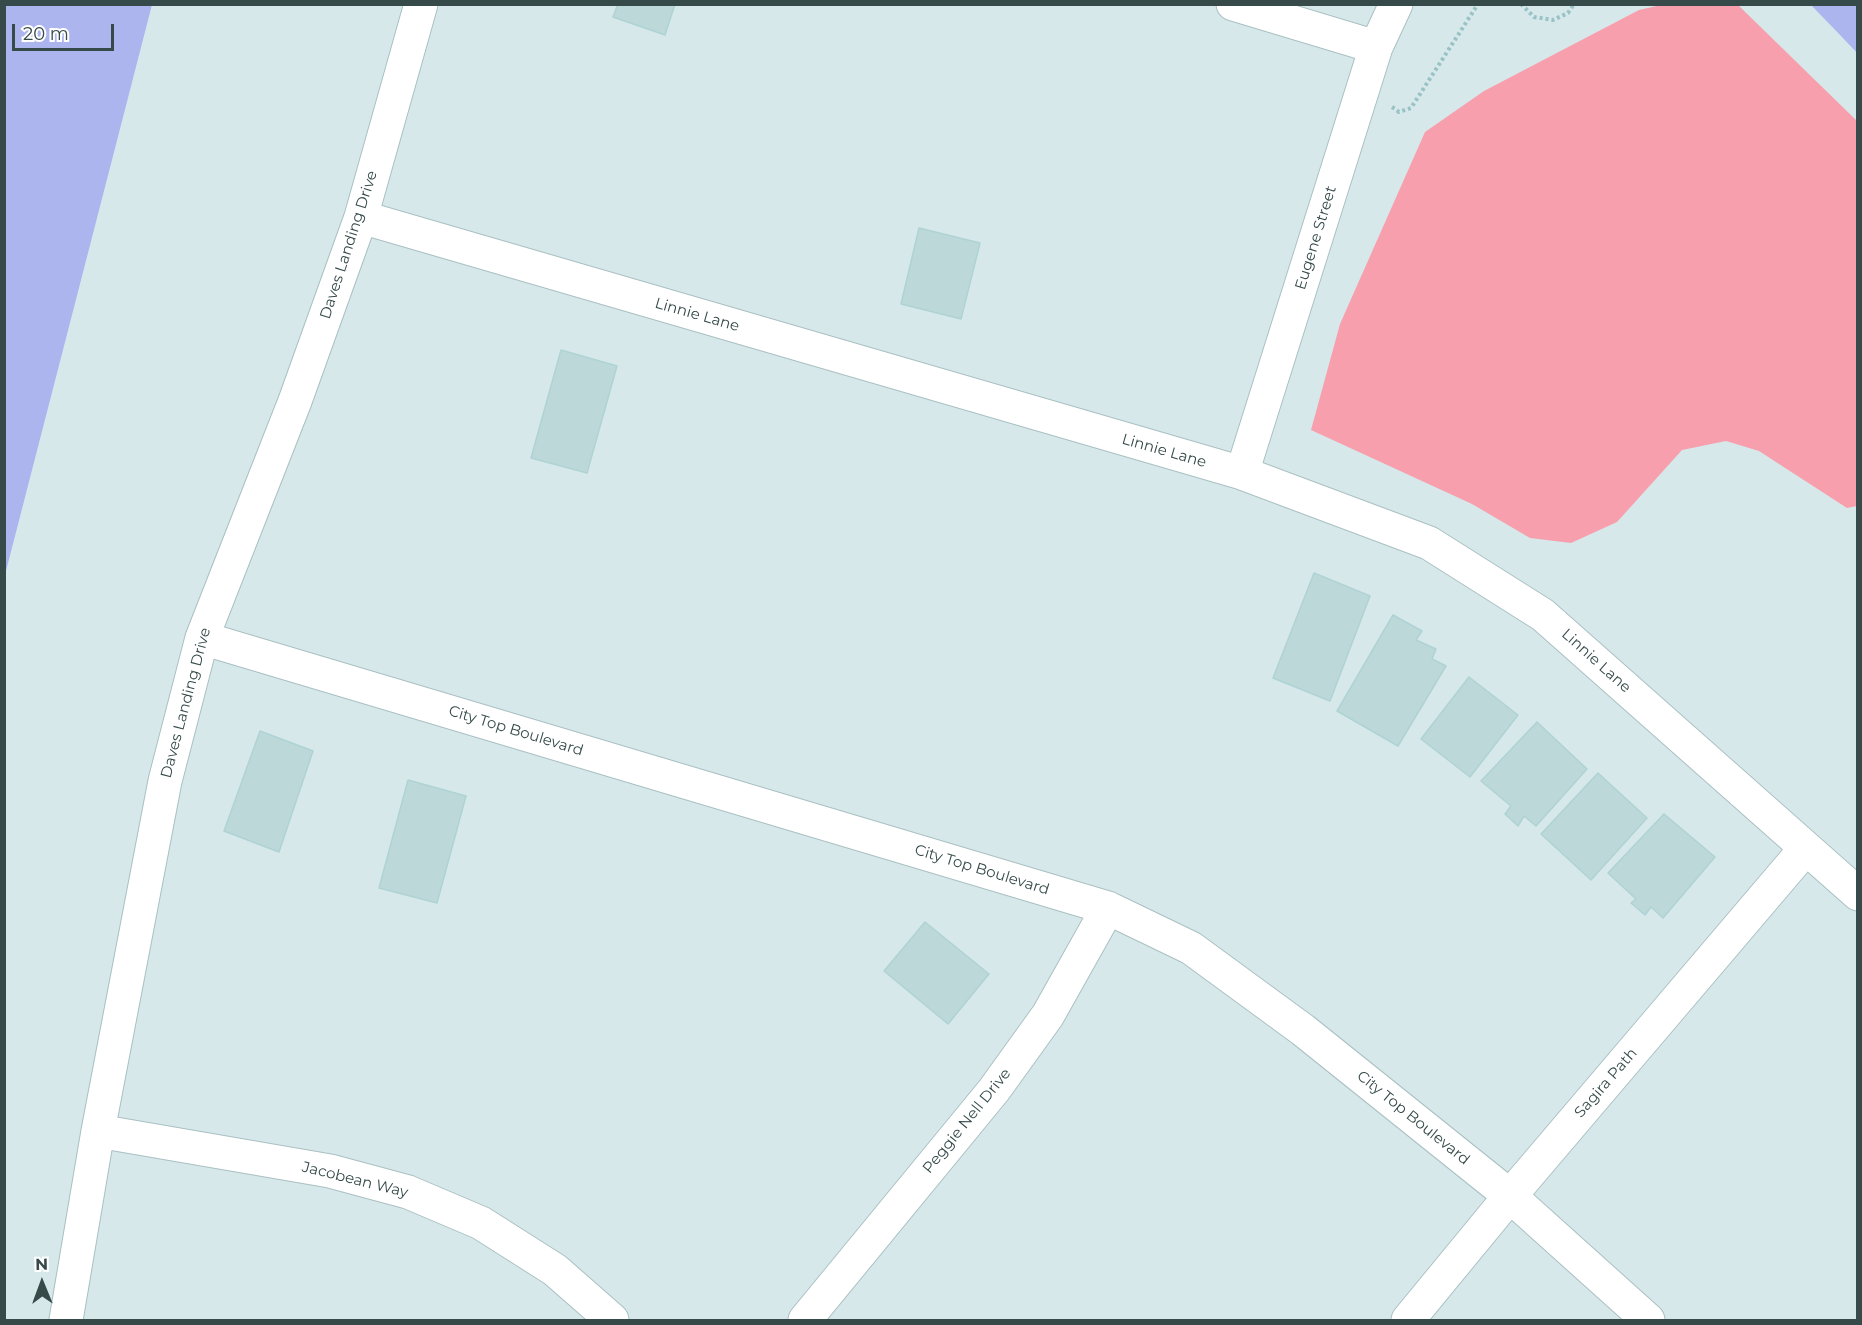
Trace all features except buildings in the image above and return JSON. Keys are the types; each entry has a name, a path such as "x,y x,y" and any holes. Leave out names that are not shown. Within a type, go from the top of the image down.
{"street":[{"name":"Daves Landing Drive","path":"66,1320 98,1131 165,781 202,638 295,401 361,217 421,4"},
{"path":"1233,4 1376,48"},
{"name":"Eugene Street","path":"1242,473 1376,48 1396,4"},
{"name":"Linnie Lane","path":"361,217 1242,473 1429,543 1543,615 1857,894"},
{"name":"City Top Boulevard","path":"202,638 1108,908 1191,948 1303,1030 1510,1196 1648,1320"},
{"name":"Sagira Path","path":"1408,1320 1510,1196 1806,848"},
{"name":"Peggie Nell Drive","path":"805,1320 994,1090 1048,1015 1108,908"},
{"name":"Jacobean Way","path":"98,1131 330,1171 408,1192 481,1224 537,1258 555,1270 612,1320"}],"path":[{"path":"1389,105 1399,112 1411,108 1478,4"},
{"path":"1521,4 1534,17 1553,20 1568,13 1574,4"}],"shaded area":[{"path":"1811,4 1857,53 1857,1320 5,1320 5,575 152,5"},
{"path":"4,5 152,5 5,575 4,575"},
{"path":"1661,5 1738,5 1857,121 1857,506 1847,508 1759,451 1726,441 1682,450 1617,522 1571,543 1530,538 1472,504 1311,430 1340,324 1425,132 1484,91 1639,10"},
{"path":"1811,5 1857,5 1857,53 1840,35"}]}
